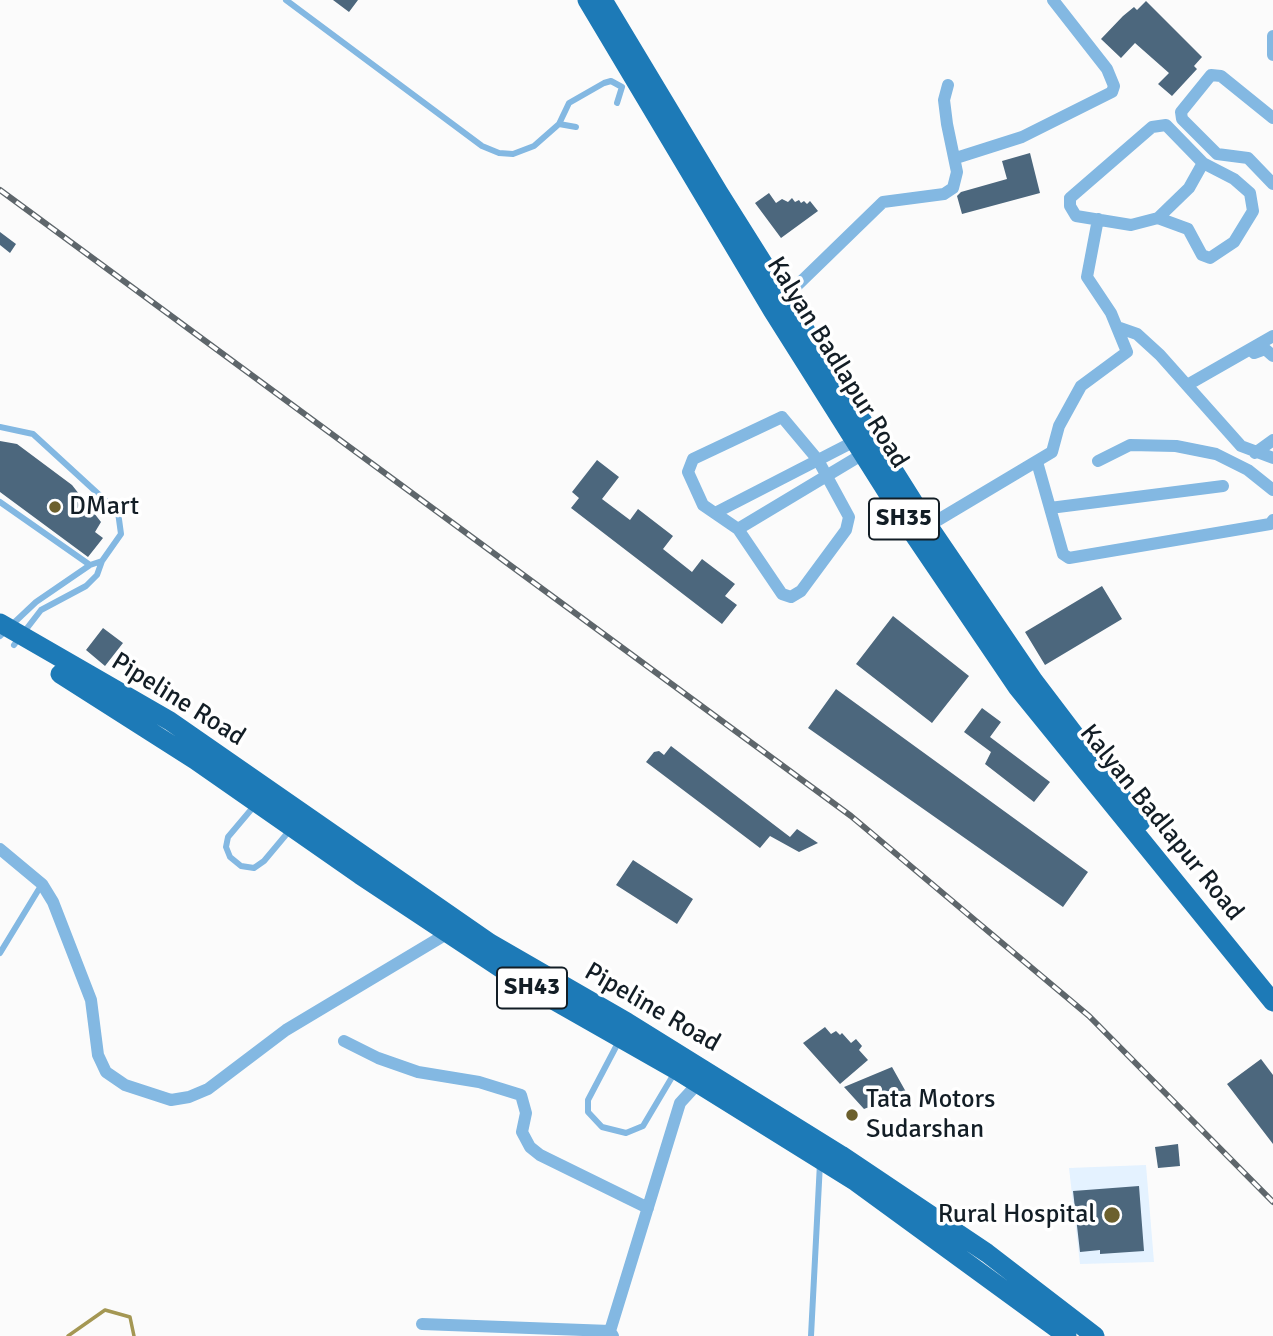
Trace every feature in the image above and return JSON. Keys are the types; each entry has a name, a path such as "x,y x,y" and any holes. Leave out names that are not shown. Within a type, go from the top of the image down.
{"main road":[{"name":"Kalyan Badlapur Road","path":"587,0 638,86 713,196 1017,687 1273,1002"},
{"name":"Kalyan Badlapur Road","path":"603,0 638,86"},
{"name":"Kalyan Badlapur Road","path":"778,303 859,448 1107,777 1273,981"},
{"name":"Pipeline Road","path":"7,634 119,702 170,721 263,796 455,929 523,983 625,1031 987,1252 1094,1336"},
{"name":"Pipeline Road","path":"625,1031 676,1070 702,1077"},
{"name":"Pipeline Road","path":"824,1154 1067,1336"}],"street":[{"path":"956,158 1022,136 1112,92 1114,86 1107,69 1053,0"},
{"path":"1273,36 1273,55"},
{"path":"1273,118 1221,76 1211,75 1181,112 1182,119 1217,154 1248,158 1273,184"},
{"path":"778,303 883,202 944,194 953,188 957,179 956,158 944,100 947,85"},
{"path":"1158,218 1188,229 1202,255 1210,258 1234,242 1253,211 1250,193 1234,179 1203,163 1166,125 1152,127 1070,198 1070,206 1076,215 1131,225 1158,218 1189,188 1203,163"},
{"path":"921,530 1052,452 1059,426 1081,386 1127,352 1117,327 1087,277 1098,219"},
{"path":"1117,327 1137,334 1192,388 1241,446 1273,458"},
{"path":"1192,388 1273,337"},
{"path":"1192,388 1259,350 1265,349 1273,356"},
{"path":"782,417 818,460 848,512 849,523 796,596 782,594 738,529 717,512 703,505 688,467 693,459 782,417"},
{"path":"1255,453 1273,440"},
{"path":"1098,461 1130,445 1176,446 1216,454 1248,470 1273,489"},
{"path":"717,512 818,460 859,448"},
{"path":"738,529 827,475 859,448"},
{"path":"1037,462 1063,554 1069,558 1270,524 1273,520"},
{"path":"1050,508 1223,486"},
{"path":"0,849 42,884 53,902 91,1000 99,1055 106,1072 125,1085 171,1100 208,1089 286,1030 455,929"},
{"path":"344,1041 418,1072 479,1082 521,1095 526,1113 522,1132 530,1147 540,1155 648,1208"},
{"path":"422,1324 611,1334 680,1104 702,1077"}],"lane":[{"path":"286,0 482,146 513,154 534,146 559,124 569,103 604,83 611,81 638,86"},
{"path":"617,103 638,86"},
{"path":"559,124 576,127"},
{"path":"0,427 33,433 118,512 121,534 102,561 96,575 86,586 41,610 7,634"},
{"path":"0,502 90,565"},
{"path":"7,634 36,601 90,565 102,561"},
{"path":"263,796 228,838 226,847 230,857 241,866 254,868 264,861 297,819"},
{"path":"0,953 42,884"},
{"path":"625,1031 589,1100 588,1112 602,1127 626,1133 643,1126 676,1070"},
{"path":"811,1336 824,1154"}],"shaded area":[{"name":"Rural Hospital","path":"1146,1165 1154,1262 1080,1264 1069,1168"}],"building":[{"path":"333,0 358,0 349,12"},
{"path":"1146,1 1202,57 1194,66 1197,69 1172,96 1158,84 1169,73 1135,43 1121,58 1101,39 1123,16 1134,7 1137,10"},
{"path":"1030,153 1040,193 962,214 957,196 961,192 1007,179 1002,161"},
{"path":"769,193 776,203 782,199 788,202 792,198 795,202 799,200 807,204 810,201 818,211 781,238 755,203"},
{"path":"0,232 16,244 10,253 0,245"},
{"name":"DMart","path":"0,441 17,444 72,485 101,522 95,532 103,538 88,557 0,492"},
{"path":"597,460 619,477 602,499 630,520 638,509 673,536 663,549 692,572 702,559 735,584 725,596 737,605 722,624 571,508 579,498 572,492"},
{"path":"1102,586 1122,619 1045,665 1025,632"},
{"path":"893,616 969,676 932,723 856,664"},
{"path":"103,628 123,643 105,666 86,650"},
{"path":"836,689 1088,872 1063,907 808,728"},
{"path":"982,708 1001,722 990,737 1050,782 1034,802 985,764 991,752 964,732"},
{"path":"671,746 790,837 797,829 818,843 799,852 770,836 760,848 646,762 654,752 659,751 664,755"},
{"path":"633,860 693,899 677,924 616,885"},
{"path":"825,1027 831,1034 836,1031 840,1035 842,1033 851,1043 856,1039 862,1046 859,1050 868,1060 840,1084 803,1043"},
{"path":"1261,1059 1273,1075 1273,1144 1227,1084"},
{"path":"892,1067 906,1092 864,1109 844,1087"},
{"path":"1178,1144 1180,1166 1158,1168 1155,1147"},
{"path":"1139,1186 1144,1251 1100,1254 1100,1250 1080,1252 1073,1191"}],"waterway":[{"path":"68,1336 105,1310 130,1317 134,1336"}],"railway":[{"path":"0,190 851,816 1089,1016 1273,1202"}],"place":[{"name":"DMart","path":"55,507"},
{"name":"Tata Motors Sudarshan","path":"852,1115"},
{"name":"Rural Hospital","path":"1112,1215"}]}
